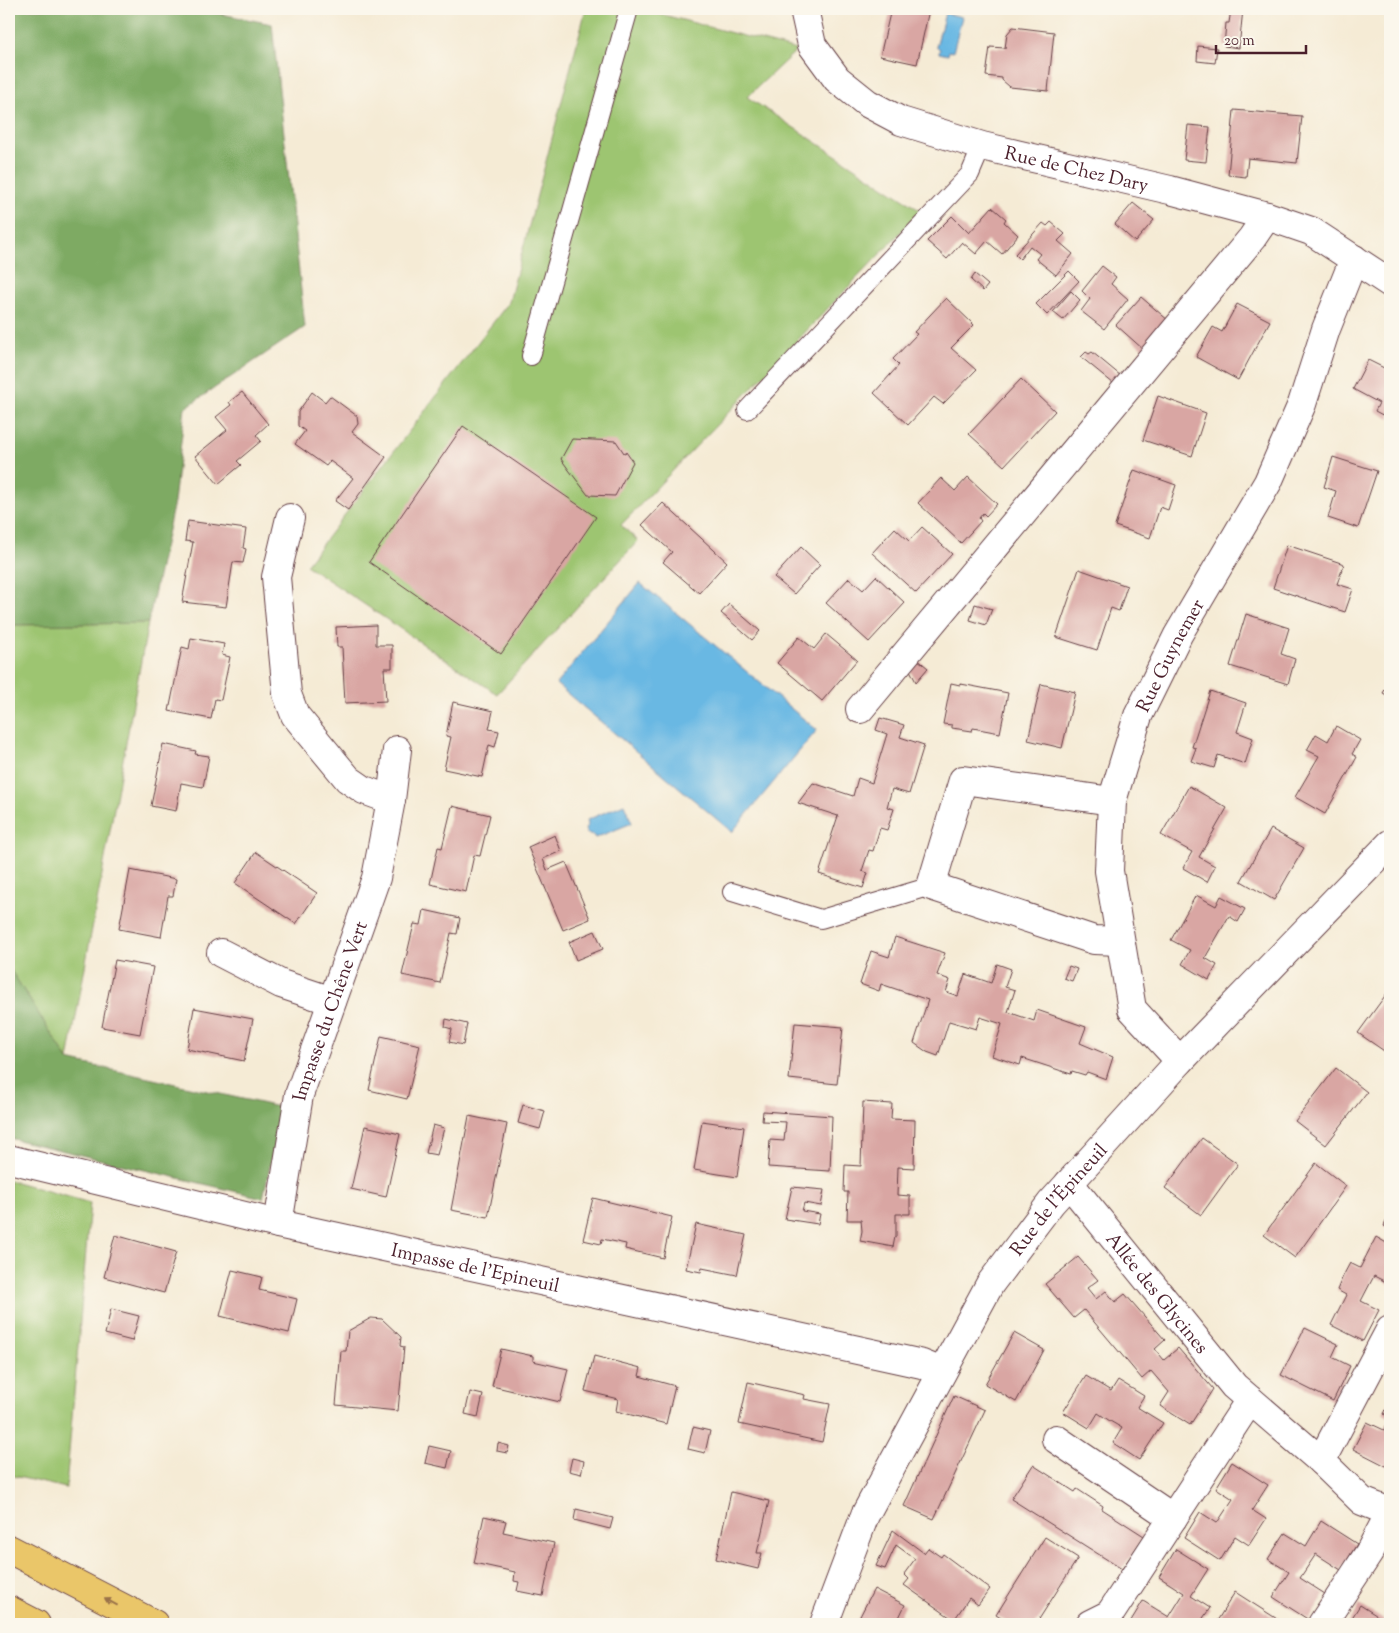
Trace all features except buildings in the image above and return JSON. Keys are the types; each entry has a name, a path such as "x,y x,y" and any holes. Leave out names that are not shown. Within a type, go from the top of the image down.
{"highway":[{"path":"9,1549 154,1624"},
{"path":"9,1610 36,1624"}],"street":[{"name":"Rue de Chez Dary","path":"804,9 812,45 837,79 867,103 901,121 982,146 1170,190 1267,216 1311,231 1390,283"},
{"path":"860,709 1252,238 1267,216"},
{"name":"Rue Guynemer","path":"1180,1061 1132,1009 1109,871 1112,801 1138,716 1178,636 1268,482 1302,404 1326,329 1354,259"},
{"path":"290,518 276,577 286,694 295,715 348,779 364,790 391,800"},
{"name":"Impasse du Chêne Vert","path":"278,1224 299,1095 376,878 391,800 397,750"},
{"path":"1112,801 963,780 931,886 1094,940 1120,941"},
{"name":"Rue de l'Épineuil","path":"824,1624 865,1515 990,1284 1051,1202 1180,1061 1390,844"},
{"path":"220,953 281,984 332,1001"},
{"name":"Impasse de l'Epineuil","path":"9,1159 278,1224 922,1364 942,1372"},
{"name":"Allée des Glycines","path":"1069,1183 1234,1386 1321,1461 1362,1501 1390,1512 1369,1553 1322,1624"},
{"path":"1321,1461 1390,1330"},
{"path":"1090,1624 1110,1614 1250,1400"},
{"path":"1056,1439 1173,1518"}],"lane":[{"path":"531,356 629,9"},
{"path":"747,410 970,174 982,146"},
{"path":"732,892 821,919 931,886"}],"green space":[{"path":"9,9 196,9 272,24 305,327 185,408 174,502 148,623 9,625"},
{"path":"586,9 641,9 797,50 747,97 921,211 621,525 638,541 497,694 306,565 509,302"},
{"path":"148,623 68,1060 9,968 9,625"},
{"path":"9,967 68,1060 283,1108 263,1198 9,1138"},
{"path":"9,1180 90,1203 66,1488 9,1475"}],"water":[{"path":"945,13 962,17 953,52 949,51 948,55 939,53 940,49 936,47"},
{"path":"640,583 817,730 732,832 556,684"},
{"path":"624,804 632,823 595,838 587,833 585,829 588,824 587,820"}]}
